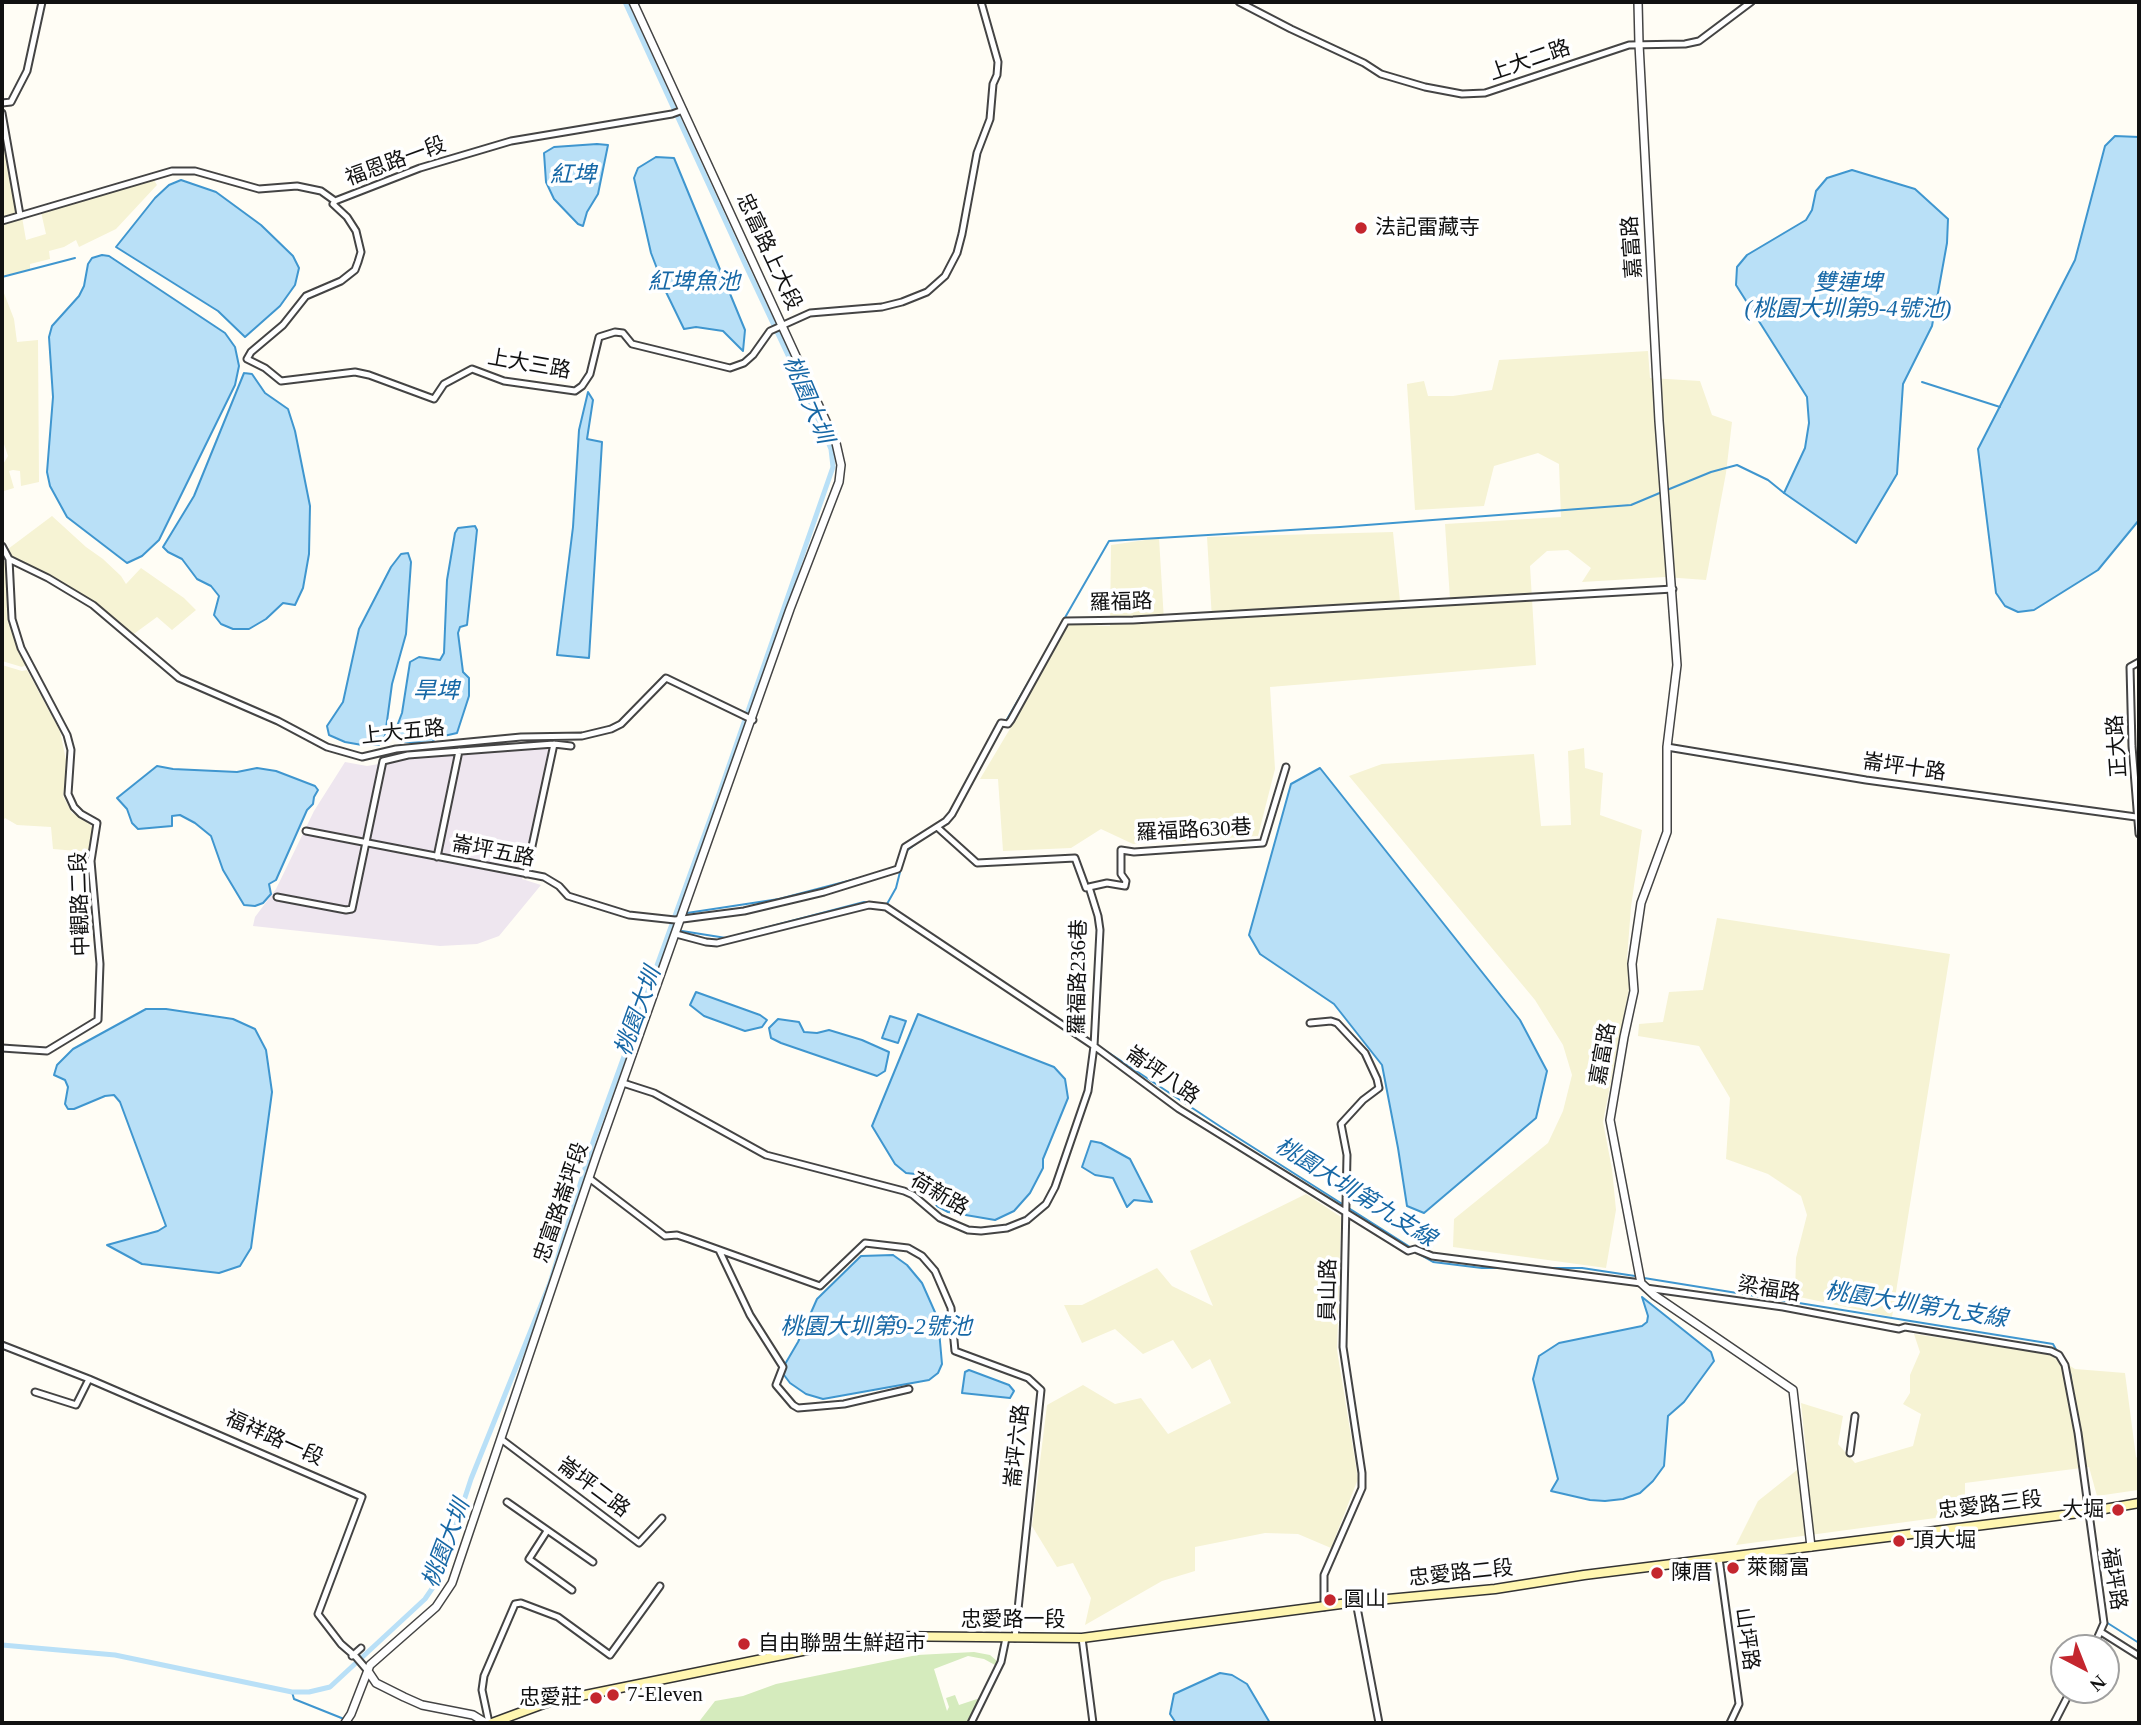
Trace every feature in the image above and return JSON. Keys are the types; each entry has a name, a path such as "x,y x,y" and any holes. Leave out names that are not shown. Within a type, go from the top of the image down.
{"main road":[{"name":"忠愛路三段","path":"1719,1558 2089,1512 2139,1503"},
{"name":"忠愛路二段","path":"1082,1638 1356,1602 1495,1589 1719,1558"},
{"name":"忠愛路一段","path":"489,1723 546,1703 876,1636 1082,1638"}],"street":[{"path":"2,103 11,102 27,71 43,2"},
{"name":"忠富路上大段","path":"633,2 836,443 841,465 839,482 751,719"},
{"name":"上大三路","path":"335,201 332,204 347,217 356,230 361,252 358,262 355,270 341,281 306,296 283,325 251,352 247,359 265,368 281,381 355,373 369,375 434,399 444,384 471,369 504,381 575,391 590,374 598,339 615,332 623,333 632,344 730,368 744,363 753,355 770,331 810,313 882,307 902,302 937,285 950,268 962,234 977,153 990,119 998,62 981,2"},
{"name":"上大二路","path":"1239,2 1364,62 1381,74 1462,94 1485,93 1605,52 1639,44 1685,44 1699,41 1751,2"},
{"name":"嘉富路","path":"1638,2 1660,421 1674,589 1677,665 1667,747 1667,832 1641,903 1632,964 1634,991 1610,1120 1644,1285"},
{"name":"福恩路一段","path":"2,220 172,170 195,172 259,189 297,186 321,191 335,201 420,168 511,141 681,111"},
{"path":"2,113 20,215"},
{"name":"中觀路二段","path":"2,546 9,559 12,619 21,648 67,735 71,750 68,794 74,807 97,823 91,861 100,964 98,1020 47,1051 2,1048"},
{"name":"上大五路","path":"9,559 93,605 145,651 191,685 278,721 327,747 362,757 396,749 521,737 582,736 611,729 621,724 666,678 751,719"},
{"name":"羅福路","path":"678,919 744,911 824,892 898,869 905,848 952,814 1066,621 1133,620 1674,589"},
{"name":"正大路","path":"2139,662 2130,667 2132,746 2139,834"},
{"name":"忠富路崙坪段","path":"346,1721 366,1668 444,1597 452,1583 589,1178 676,933 678,919 751,719"},
{"path":"277,897 346,911 352,909 381,762 390,758 459,751 554,744 570,746"},
{"path":"526,874 554,744"},
{"name":"崙坪十路","path":"1667,747 1866,780 2136,817"},
{"path":"437,857 459,751"},
{"path":"382,753 390,758"},
{"name":"羅福路630巷","path":"1089,887 1107,883 1125,886 1126,881 1121,874 1121,850 1134,852 1263,843 1286,767"},
{"name":"羅福路236巷","path":"937,827 977,863 1074,858 1086,888 1089,887 1100,930 1094,1046"},
{"name":"崙坪五路","path":"306,831 544,877 559,886 568,896 629,915 678,919"},
{"name":"崙坪八路","path":"676,933 717,943 869,905 886,907 1094,1046 1180,1109 1408,1251 1415,1249 1432,1256 1644,1285"},
{"name":"員山路","path":"1310,1023 1337,1023 1365,1053 1379,1088 1363,1100 1341,1124 1347,1155 1343,1347 1362,1488 1324,1575 1324,1607"},
{"name":"荷新路","path":"622,1083 654,1093 766,1155 904,1191 913,1195 940,1218 968,1230 981,1231 1007,1228 1027,1220 1046,1204 1082,1114 1094,1046"},
{"name":"崙坪六路","path":"589,1178 665,1236 677,1235 820,1286 865,1243 908,1248 922,1256 935,1270 951,1308 955,1351 1028,1378 1041,1390 1010,1638"},
{"path":"719,1250 750,1315 783,1367 775,1385 793,1405 798,1408 844,1404 909,1389"},
{"path":"1644,1285 1793,1390 1811,1546"},
{"name":"梁福路","path":"1644,1285 2059,1355 2063,1359 2068,1379 2089,1512"},
{"name":"福祥路一段","path":"2,1345 89,1379 362,1497 318,1614 354,1656"},
{"path":"35,1392 76,1405 89,1379"},
{"path":"1850,1453 1855,1416"},
{"name":"崙坪二路","path":"501,1439 639,1543 662,1518"},
{"path":"507,1502 593,1562"},
{"name":"福坪路","path":"2089,1512 2104,1623 2101,1632"},
{"path":"547,1531 529,1559 572,1590"},
{"name":"山坪路","path":"1719,1558 1739,1704 1730,1723"},
{"path":"489,1723 482,1690 484,1676 514,1604 522,1603 558,1617 610,1655 660,1586"},
{"path":"1356,1602 1379,1723"},
{"path":"2101,1632 2139,1656"},
{"path":"971,1723 1010,1638"},
{"path":"1082,1638 1093,1723"},
{"path":"361,1648 354,1656 376,1683 422,1704 473,1715 489,1723"},
{"path":"2054,1723 2064,1704"}],"shaded area":[{"path":"2,119 18,213 2,218"},
{"path":"154,180 157,185 116,229 79,247 76,240 49,251 50,259 30,264 30,270 2,276 2,222 22,217 26,240 46,234 41,212 137,181"},
{"path":"2,288 14,319 17,342 38,340 39,482 21,486 20,471 9,471 14,488 4,491 2,466 8,456 2,438"},
{"path":"1648,351 1650,378 1700,381 1712,415 1732,422 1726,473 1706,580 1665,577 1582,582 1591,568 1568,550 1547,551 1530,566 1536,665 1270,687 1275,769 1258,836 1133,844 1101,829 1071,848 1003,851 998,779 980,779 1017,717 1065,624 1110,626 1111,545 1159,538 1164,621 1212,619 1207,537 1393,532 1400,601 1450,599 1445,524 1561,517 1559,464 1538,453 1494,466 1484,506 1415,510 1407,384 1424,381 1428,396 1453,396 1492,390 1499,360"},
{"path":"52,516 103,559 126,584 141,568 184,598 196,610 172,630 157,617 131,636 91,602 47,574 11,557 8,549"},
{"path":"2,553 6,567 9,618 15,642 26,665 22,667 2,661"},
{"path":"2,665 27,670 60,731 67,765 63,796 72,813 87,820 92,828 89,852 53,849 51,827 17,825 5,818 2,822"},
{"path":"549,748 522,879 541,885 499,936 477,944 440,946 253,926 255,917 276,889 314,811 345,762 367,766 433,755"},
{"path":"1584,748 1585,768 1603,773 1600,815 1642,830 1631,907 1627,959 1630,984 1603,1122 1616,1210 1606,1268 1453,1247 1454,1219 1548,1143 1563,1111 1572,1075 1563,1045 1535,1000 1349,776 1382,764 1534,754 1541,826 1571,825 1568,751"},
{"path":"1717,918 1950,954 1892,1317 1795,1296 1796,1258 1807,1215 1801,1196 1768,1174 1726,1159 1730,1098 1699,1046 1638,1036 1639,1024 1663,1022 1669,992 1703,990"},
{"path":"1306,1194 1341,1217 1337,1350 1358,1479 1331,1548 1298,1534 1265,1533 1195,1547 1195,1571 1162,1581 1085,1625 1091,1598 1073,1563 1057,1567 1032,1526 1047,1405 1083,1385 1115,1404 1141,1398 1168,1434 1231,1403 1210,1359 1192,1369 1173,1340 1143,1354 1115,1329 1082,1343 1064,1305 1082,1305 1157,1268 1172,1286 1213,1306 1190,1251"},
{"path":"1914,1334 2051,1354 2075,1369 2125,1373 2136,1457 2139,1459 2138,1490 2097,1496 2089,1467 1965,1483 1965,1514 1736,1545 1758,1501 1807,1462 1801,1403 1843,1416 1838,1444 1855,1463 1913,1446 1921,1414 1903,1404 1910,1393 1910,1375 1920,1352"}],"green space":[{"path":"974,1652 990,1655 997,1661 995,1665 984,1659 968,1656 934,1669 947,1711 949,1707 946,1698 955,1695 959,1705 980,1698 967,1723 698,1723 715,1701 743,1696 776,1684 917,1655"}],"water":[{"path":"2115,136 2139,137 2139,520 2098,570 2034,610 2018,612 2005,606 1996,593 1978,449 2075,260 2105,146"},
{"name":"紅埤","path":"608,145 598,194 587,212 583,226 554,199 546,182 544,153 554,147"},
{"name":"紅埤魚池","path":"656,157 674,158 745,330 743,351 723,331 696,327 684,329 666,292 651,253 634,178 638,168"},
{"name":"雙連埤 (桃園大圳第9-4號池)","path":"1852,170 1915,189 1948,219 1947,243 1932,326 1903,384 1897,474 1856,543 1784,493 1805,448 1809,423 1807,397 1736,285 1737,267 1747,255 1806,220 1812,210 1816,191 1827,178"},
{"path":"181,180 216,192 261,225 293,256 299,268 295,285 280,306 245,337 218,311 116,247 155,198 169,185"},
{"path":"109,256 225,333 235,347 239,366 235,385 159,540 142,556 127,563 67,517 50,486 47,472 53,397 49,337 52,326 79,296 84,286 88,264 92,258"},
{"path":"244,373 252,374 265,393 288,409 310,506 309,554 303,588 295,605 283,603 266,619 249,629 233,629 221,624 214,615 219,596 211,586 197,579 182,559 163,547 194,496"},
{"path":"588,392 593,400 587,439 602,442 589,658 557,655 573,527 579,430"},
{"name":"旱埤","path":"475,526 477,530 467,625 460,627 458,633 463,672 469,678 469,696 457,733 435,738 432,743 404,742 396,729 402,713 410,662 419,657 440,660 444,653 447,580 455,533 458,528"},
{"path":"408,553 411,562 406,634 392,684 385,736 379,745 345,742 329,735 327,726 343,702 359,629 391,567 401,554"},
{"path":"157,766 237,772 257,768 276,771 315,786 318,790 313,804 307,810 276,880 269,884 271,894 263,903 255,906 244,905 223,870 211,836 195,823 180,815 172,816 172,826 138,829 132,823 127,809 117,798"},
{"path":"1320,768 1520,1020 1547,1071 1536,1118 1424,1213 1407,1206 1382,1065 1334,1004 1260,954 1249,935 1291,784"},
{"path":"696,992 767,1020 762,1027 745,1031 704,1016 690,1005"},
{"path":"146,1009 166,1009 233,1019 255,1029 266,1050 272,1092 251,1248 240,1266 219,1273 142,1264 107,1245 158,1231 166,1226 120,1102 114,1095 105,1096 68,1109 65,1104 68,1087 65,1080 54,1075 57,1065 73,1049"},
{"path":"918,1014 1054,1067 1065,1079 1068,1098 1043,1159 1043,1168 1030,1193 1014,1211 995,1220 948,1212 937,1206 930,1197 932,1182 925,1175 906,1173 895,1164 872,1126"},
{"path":"890,1016 906,1021 898,1043 882,1038"},
{"path":"778,1019 799,1022 804,1032 829,1030 889,1052 885,1071 877,1076 781,1043 771,1038 769,1028"},
{"path":"1091,1141 1101,1143 1130,1159 1152,1202 1134,1200 1127,1207 1113,1178 1095,1175 1082,1167"},
{"name":"桃園大圳第9-2號池","path":"893,1255 907,1265 922,1283 938,1319 942,1364 938,1373 929,1380 823,1399 806,1394 790,1383 781,1371 798,1342 817,1299 861,1256"},
{"path":"1642,1297 1711,1352 1714,1361 1684,1402 1668,1416 1664,1466 1640,1493 1605,1501 1551,1491 1558,1479 1533,1379 1539,1356 1559,1343 1642,1326 1647,1322 1648,1316"},
{"path":"969,1370 1009,1385 1014,1391 1010,1398 962,1393 965,1372"},
{"path":"1220,1673 1232,1675 1247,1684 1270,1723 1176,1723 1170,1714 1174,1694"}],"waterway":[{"name":"桃園大圳","path":"2,1645 115,1655 292,1692 309,1692 330,1687 425,1599 438,1580 471,1479 550,1283 594,1139 717,800 833,467 831,449 820,423 625,2"},
{"path":"2,277 75,258"},
{"path":"1922,382 2000,407"},
{"path":"1667,490 1711,472 1737,465 1768,480 1784,493"},
{"path":"1063,621 1109,541 1631,505 1662,492"},
{"path":"1006,721 1054,638"},
{"path":"985,758 1003,726"},
{"path":"905,852 926,836"},
{"path":"887,904 896,888 902,864"},
{"path":"687,913 779,899 867,876"},
{"name":"桃園大圳第九支線","path":"682,931 726,938 864,902 872,903"},
{"name":"桃園大圳第九支線","path":"1059,1020 1092,1042"},
{"name":"桃園大圳第九支線","path":"1097,1045 1410,1247"},
{"name":"桃園大圳第九支線","path":"1417,1253 1433,1262 1503,1268"},
{"name":"桃園大圳第九支線","path":"1544,1268 1582,1268 1635,1276"},
{"name":"桃園大圳第九支線","path":"1644,1278 2053,1344 2058,1353"},
{"name":"桃園大圳第九支線","path":"2070,1373 2073,1395"},
{"name":"桃園大圳第九支線","path":"2106,1622 2139,1643"},
{"path":"292,1692 294,1699 344,1719"}],"place":[{"name":"法記雷藏寺","path":"1361,228"},
{"name":"大堀","path":"2118,1510"},
{"name":"頂大堀","path":"1899,1541"},
{"name":"萊爾富","path":"1733,1568"},
{"name":"陳厝","path":"1657,1573"},
{"name":"圓山","path":"1330,1600"},
{"name":"自由聯盟生鮮超市","path":"744,1644"},
{"name":"7-Eleven","path":"613,1695"},
{"name":"忠愛莊","path":"596,1698"}]}
